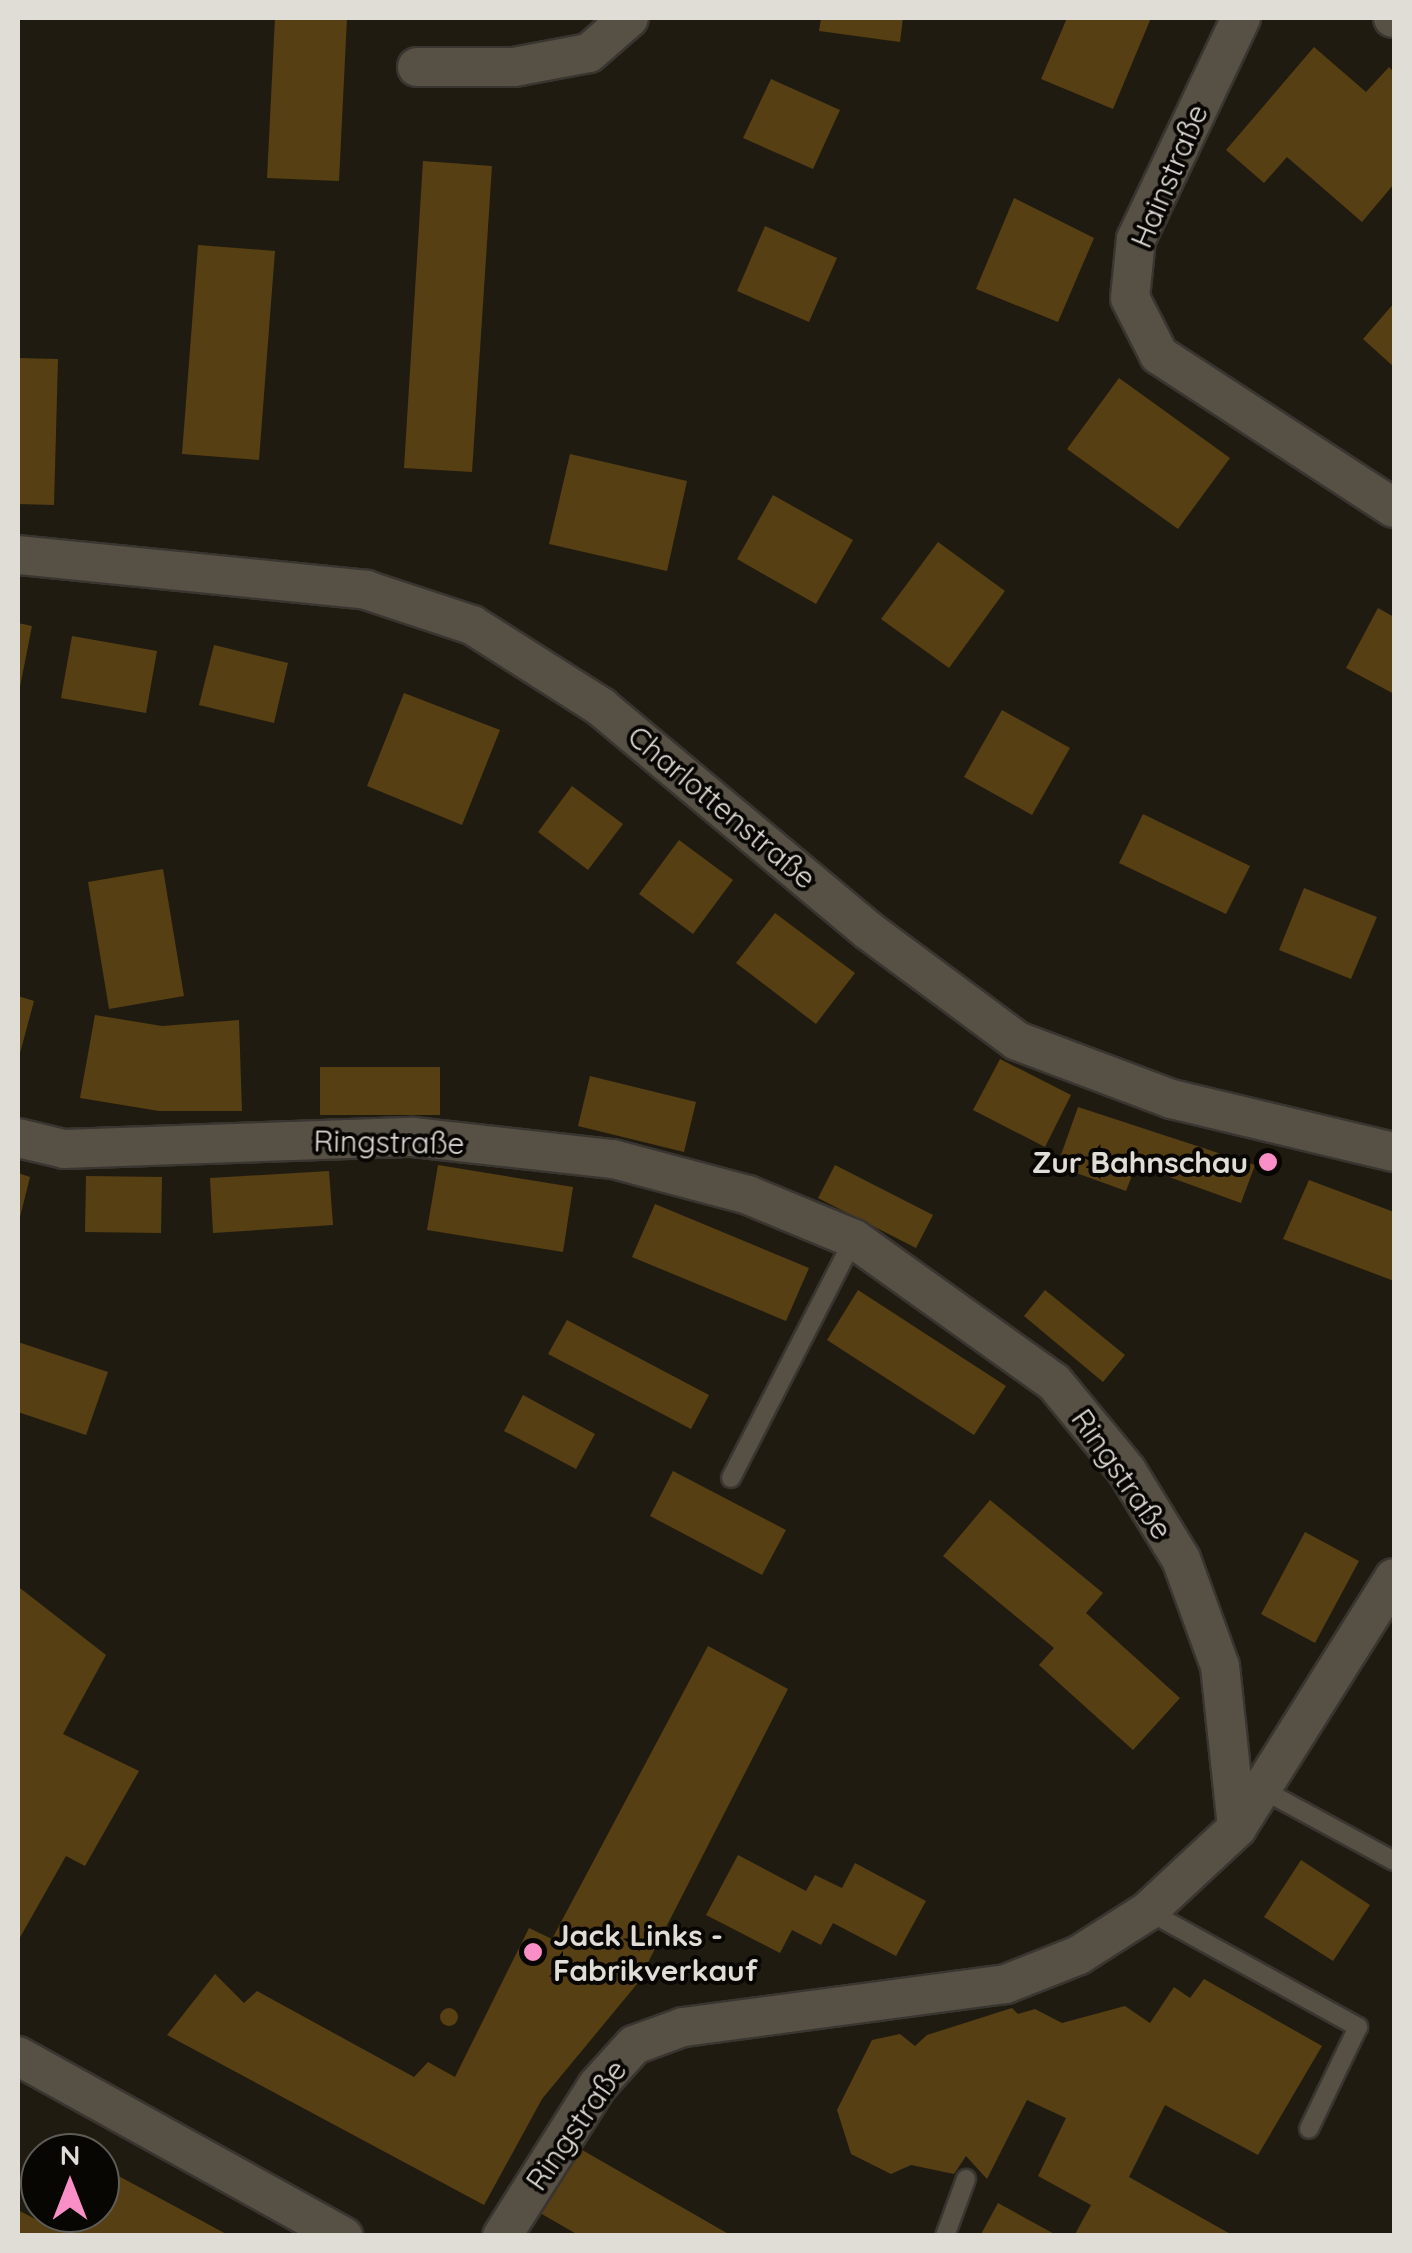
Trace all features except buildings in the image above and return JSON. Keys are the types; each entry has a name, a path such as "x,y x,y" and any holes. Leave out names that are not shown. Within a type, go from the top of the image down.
{"street":[{"path":"417,68 514,68 589,53 629,18"},
{"name":"Hainstraße","path":"1241,18 1136,239 1130,298 1159,355 1394,508"},
{"name":"Charlottenstraße","path":"18,555 366,590 472,626 602,707 869,931 1017,1041 1171,1099 1394,1152"},
{"name":"Ringstraße","path":"18,1138 64,1149 413,1137 613,1159 748,1195 854,1240 1054,1382 1127,1471 1181,1560 1220,1666 1237,1828 1148,1911 1079,1956 1006,1984 682,2027 634,2045 596,2086 502,2236"},
{"path":"1237,1828 1265,1791 1394,1578"},
{"path":"18,2056 343,2236"}],"lane":[{"path":"731,1478 854,1240"},
{"path":"1265,1791 1394,1861"},
{"path":"1148,1911 1358,2027 1309,2129"},
{"path":"945,2236 966,2180"}],"place":[{"name":"Zur Bahnschau","path":"1268,1162"},
{"name":"Jack Links - Fabrikverkauf","path":"533,1952"}]}
